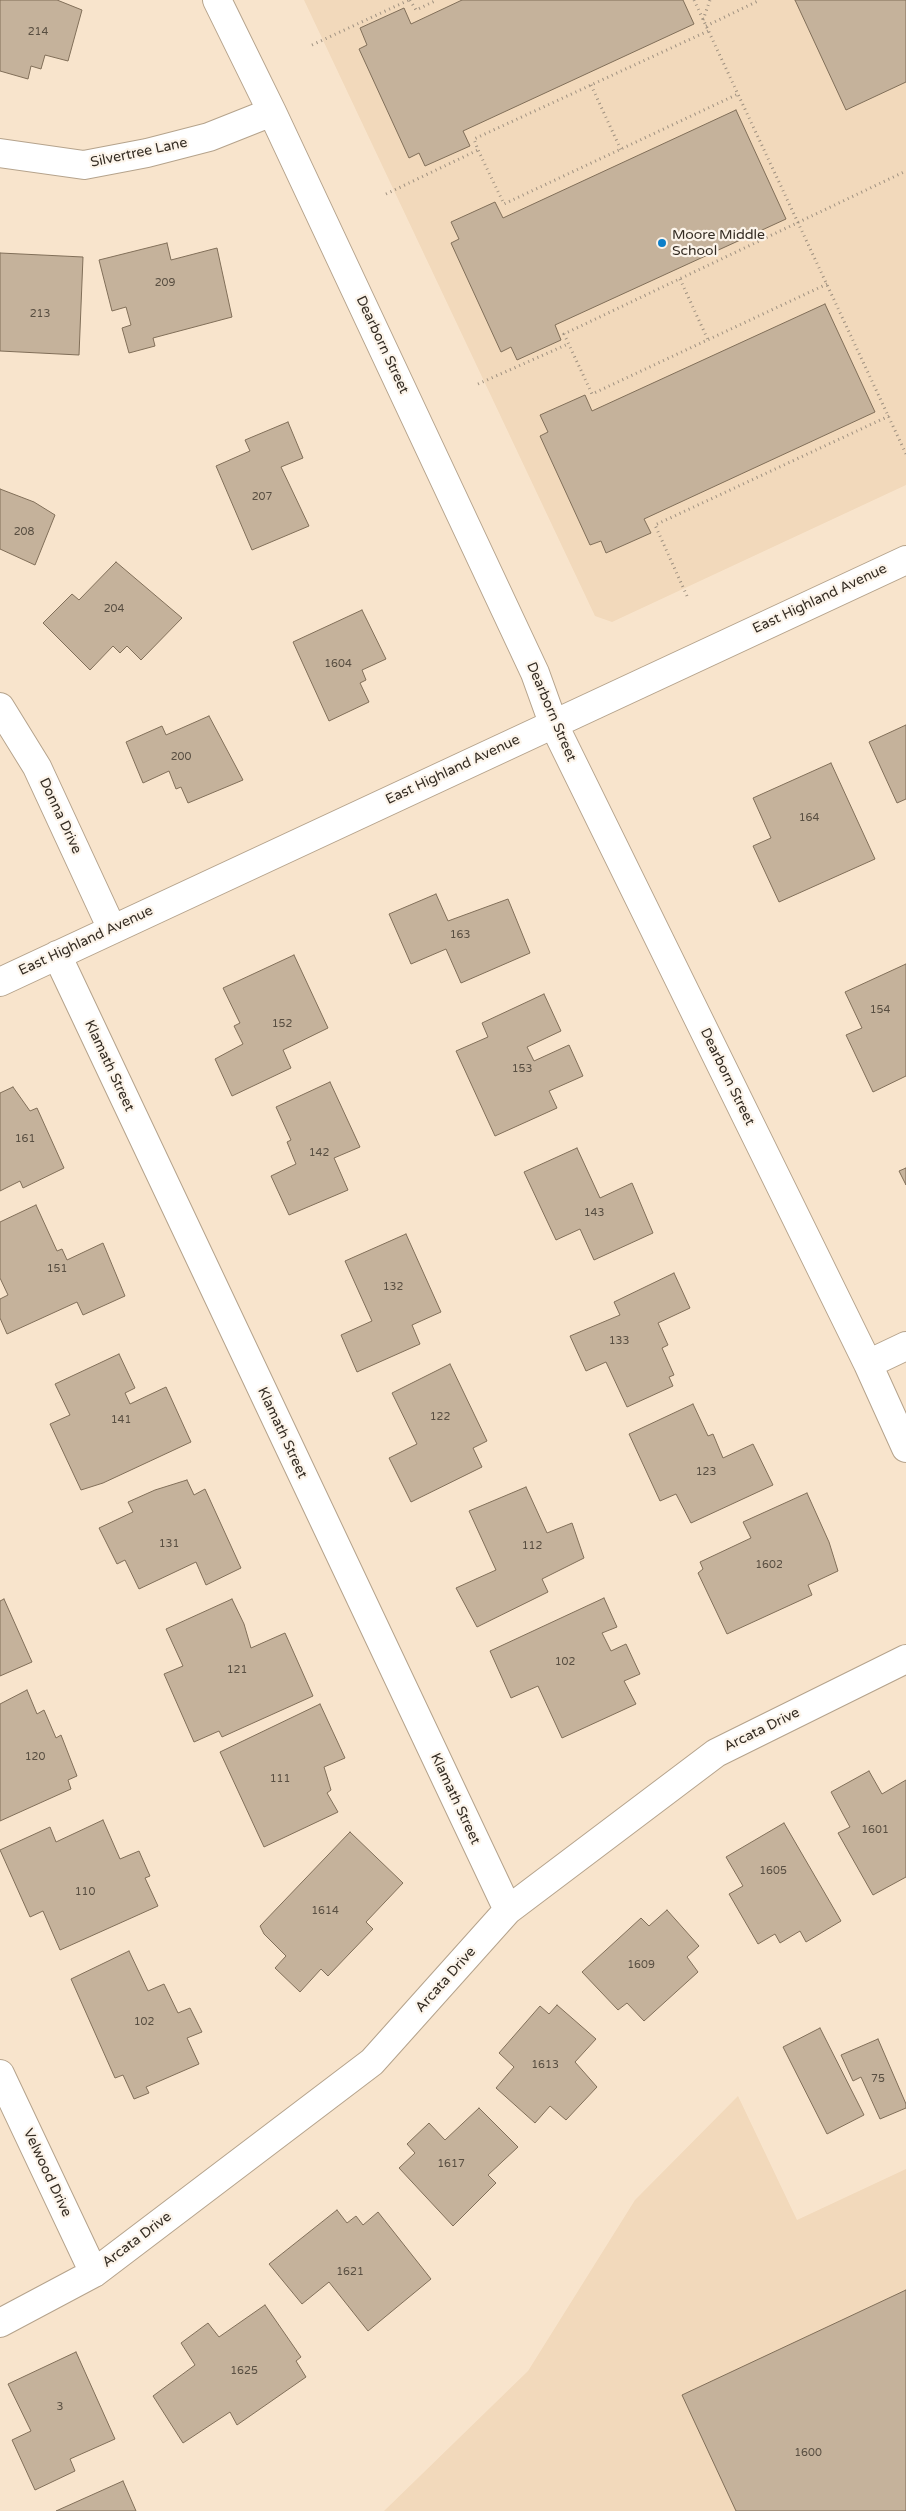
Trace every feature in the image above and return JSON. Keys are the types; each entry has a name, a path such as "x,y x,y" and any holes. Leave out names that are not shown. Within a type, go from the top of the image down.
{"street":[{"name":"Dearborn Street","path":"217,0 272,112 535,673 553,723 868,1364 906,1448"},
{"name":"Silvertree Lane","path":"0,153 84,165 147,153 209,137 272,112"},
{"name":"East Highland Avenue","path":"0,982 906,560"},
{"name":"Donna Drive","path":"0,707 37,767 112,929"},
{"name":"Klamath Street","path":"57,955 508,1910"},
{"path":"868,1364 906,1346"},
{"name":"Arcata Drive","path":"0,2323 94,2273 372,2062 508,1910 716,1753 906,1659"},
{"name":"Velwood Drive","path":"0,2074 94,2273"}],"path":[{"path":"312,45 410,0 416,10 437,0"},
{"path":"694,0 906,454"},
{"path":"703,20 710,0"},
{"path":"706,26 760,0"},
{"path":"708,31 474,139 478,150 504,204 738,94"},
{"path":"591,85 621,150"},
{"path":"386,194 478,150"},
{"path":"827,284 592,394 564,334 906,171"},
{"path":"680,279 708,340"},
{"path":"478,384 568,344"},
{"path":"687,596 655,525 889,416"}],"shaded area":[{"name":"Moore Middle School","path":"304,0 906,0 906,485 612,622 595,616"},
{"path":"738,2096 797,2220 906,2169 906,2511 384,2511 528,2371 635,2200"}],"building":[{"path":"0,0 57,0 82,10 68,61 45,55 41,69 31,66 28,79 0,71"},
{"path":"462,0 683,0 694,24 463,131 470,146 425,166 419,153 409,158 359,49 367,45 360,28 404,8 411,24"},
{"path":"795,0 906,0 906,82 846,110"},
{"path":"736,110 786,219 555,325 561,340 517,360 511,347 501,352 451,243 459,239 451,222 495,202 503,218"},
{"path":"167,243 171,260 217,248 232,317 153,338 155,346 129,353 122,328 131,325 126,307 112,311 99,260"},
{"path":"0,253 83,257 79,355 0,351"},
{"path":"825,304 875,412 644,519 651,533 606,553 601,541 590,545 540,436 548,432 540,415 585,395 592,411"},
{"path":"288,422 303,458 281,467 309,526 252,550 216,466 250,451 245,440"},
{"path":"0,489 34,502 55,515 35,565 0,549"},
{"path":"116,562 182,618 141,660 127,646 120,653 113,646 90,670 43,623 72,594 79,600"},
{"path":"362,610 386,659 362,670 366,680 360,683 369,702 329,721 293,642"},
{"path":"209,716 243,780 188,803 181,787 176,789 169,771 143,783 126,742 162,726 166,735"},
{"path":"906,725 906,799 897,803 869,742"},
{"path":"831,763 875,859 779,902 753,846 771,838 753,798"},
{"path":"436,894 448,921 508,899 530,953 461,983 446,949 411,964 389,914"},
{"path":"294,955 328,1028 283,1050 291,1068 232,1096 215,1059 243,1044 234,1026 240,1023 223,988"},
{"path":"906,964 906,1076 873,1092 846,1035 862,1028 845,992"},
{"path":"544,994 561,1031 527,1047 534,1061 569,1045 583,1076 549,1091 557,1108 495,1136 456,1051 488,1037 482,1023"},
{"path":"330,1082 360,1147 334,1158 348,1190 289,1215 271,1176 296,1164 287,1142 291,1140 276,1107"},
{"path":"13,1087 30,1111 37,1108 64,1168 23,1188 20,1181 0,1191 0,1093"},
{"path":"577,1148 600,1198 632,1183 653,1233 594,1260 580,1229 556,1240 524,1172"},
{"path":"906,1168 906,1185 899,1171"},
{"path":"36,1205 57,1251 62,1249 67,1260 103,1243 125,1296 83,1315 77,1302 7,1334 0,1318 0,1299 8,1295 0,1278 0,1222"},
{"path":"406,1234 441,1312 412,1325 420,1344 357,1372 341,1335 372,1321 345,1261"},
{"path":"674,1273 690,1308 658,1323 668,1345 662,1348 674,1375 669,1377 673,1386 627,1407 606,1362 586,1371 570,1336 620,1315 614,1302"},
{"path":"119,1354 135,1388 125,1393 130,1404 166,1387 191,1442 103,1483 81,1490 50,1424 70,1415 55,1384"},
{"path":"450,1364 487,1441 473,1448 482,1467 411,1502 389,1458 417,1444 392,1393"},
{"path":"693,1404 708,1436 713,1434 723,1458 753,1444 773,1485 691,1523 676,1494 660,1501 629,1434"},
{"path":"187,1480 194,1495 205,1489 241,1568 206,1585 196,1562 139,1589 125,1560 117,1564 99,1528 133,1512 128,1502 155,1490"},
{"path":"526,1487 547,1533 572,1523 584,1558 542,1579 548,1592 477,1627 456,1588 496,1570 469,1511"},
{"path":"807,1493 829,1542 838,1571 808,1585 812,1595 727,1634 698,1573 703,1569 700,1562 751,1538 743,1522"},
{"path":"604,1598 617,1627 602,1633 611,1651 626,1644 640,1674 624,1681 636,1704 562,1738 538,1686 511,1698 490,1651"},
{"path":"4,1599 32,1662 0,1676 0,1601"},
{"path":"232,1599 244,1624 251,1648 285,1633 313,1696 222,1737 219,1731 194,1742 164,1674 183,1666 166,1629"},
{"path":"27,1690 37,1714 44,1710 56,1738 61,1735 77,1776 68,1780 71,1789 0,1821 0,1704"},
{"path":"320,1704 345,1758 324,1767 331,1790 327,1793 338,1812 264,1847 220,1752"},
{"path":"869,1771 882,1794 906,1780 906,1877 873,1895 838,1833 850,1827 831,1792"},
{"path":"103,1820 120,1859 139,1851 150,1876 145,1878 158,1906 60,1950 43,1911 30,1917 0,1850 50,1827 56,1842"},
{"path":"784,1823 841,1921 806,1942 800,1931 780,1943 775,1934 758,1944 729,1894 743,1886 726,1857"},
{"path":"350,1832 403,1883 366,1922 373,1929 328,1976 321,1969 300,1992 275,1968 286,1956 264,1934 260,1926"},
{"path":"667,1910 699,1946 687,1957 698,1972 644,2021 627,2003 618,2010 582,1972 641,1918 649,1926"},
{"path":"129,1951 148,1991 164,1984 178,2013 190,2008 202,2032 187,2038 199,2064 146,2087 149,2093 134,2099 123,2075 115,2078 71,1979"},
{"path":"557,2005 596,2039 575,2062 597,2087 566,2120 550,2106 535,2123 496,2088 514,2067 499,2053 540,2006 549,2014"},
{"path":"820,2028 864,2115 827,2134 783,2047"},
{"path":"878,2039 906,2104 906,2108 880,2119 861,2077 853,2081 841,2055"},
{"path":"479,2108 518,2147 488,2175 496,2183 453,2226 399,2168 415,2153 407,2144 429,2123 445,2140"},
{"path":"337,2210 347,2223 356,2216 363,2225 378,2212 431,2279 368,2331 329,2282 302,2304 269,2264"},
{"path":"906,2290 906,2511 736,2511 682,2395"},
{"path":"265,2305 301,2357 296,2361 306,2377 237,2425 230,2412 183,2443 153,2396 195,2365 181,2343 208,2323 219,2337"},
{"path":"76,2352 115,2439 70,2459 75,2471 35,2490 12,2440 31,2431 8,2384"},
{"path":"123,2481 136,2511 56,2511"}],"place":[{"name":"Moore Middle School","path":"662,243"}]}
